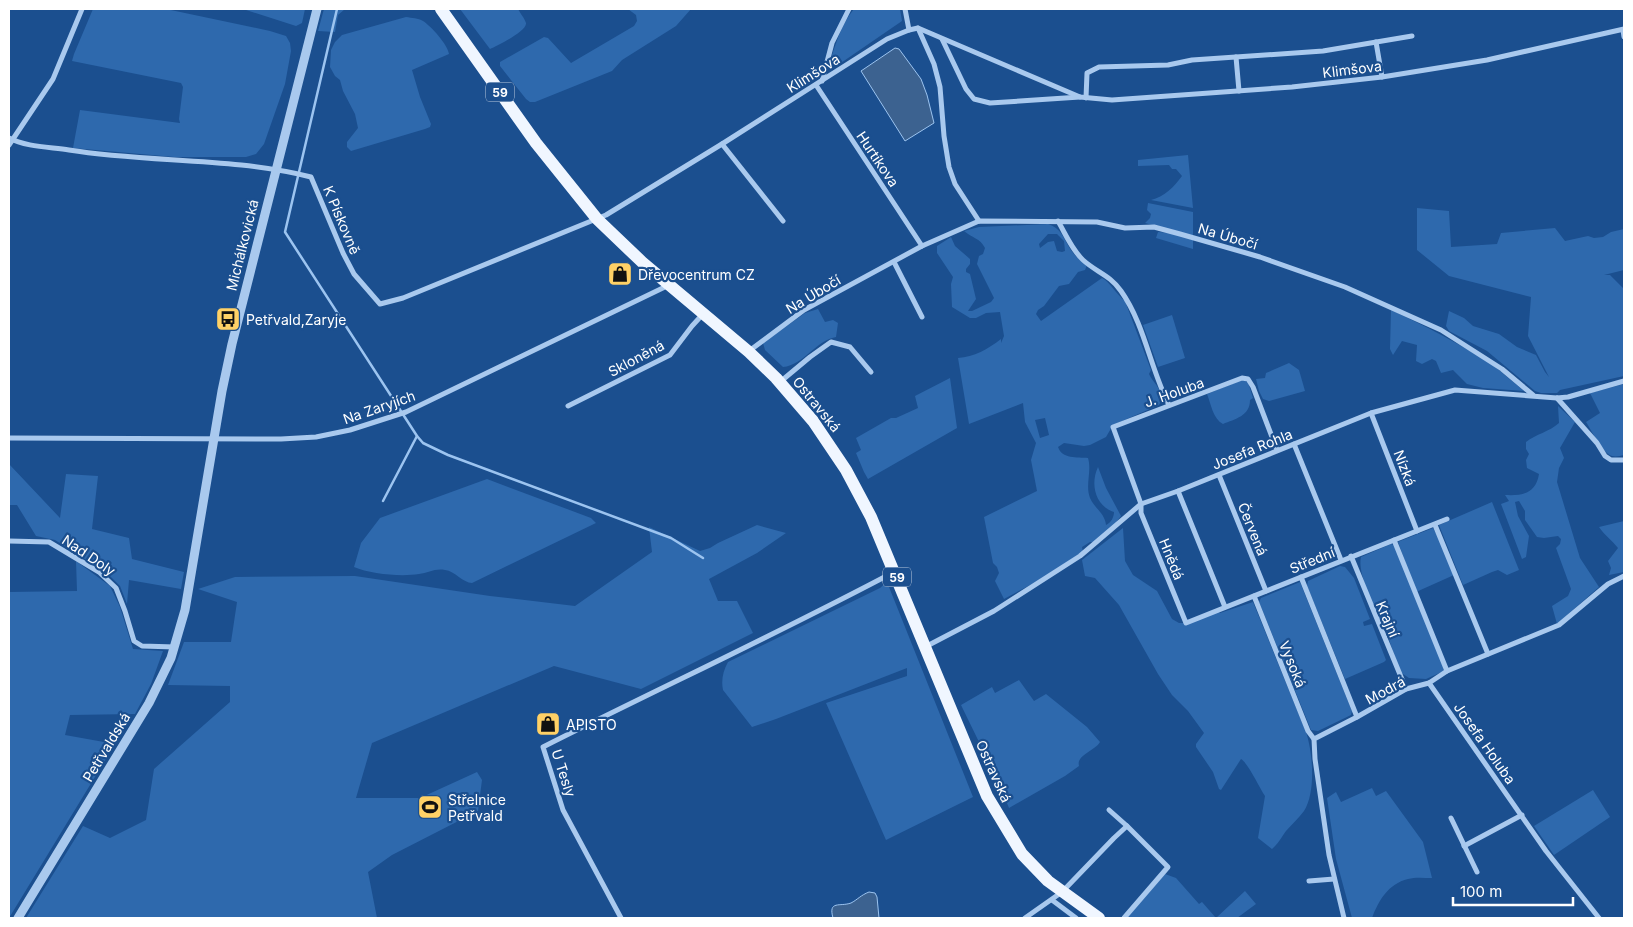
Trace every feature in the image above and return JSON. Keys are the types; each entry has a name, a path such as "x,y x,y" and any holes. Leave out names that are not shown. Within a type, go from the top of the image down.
{"main road":[{"name":"Ostravská","path":"441,9 536,143 597,219 642,262 749,352 780,382 813,421 846,470 872,518 987,796 1022,854 1048,881 1057,896 1099,918"}],"street":[{"path":"9,146 11,139 53,79 82,9"},
{"name":"Michálkovická","path":"190,579 222,391 239,313 317,9"},
{"path":"822,81 832,43 849,9"},
{"path":"906,9 909,30"},
{"path":"918,28 934,64 940,87 944,136 949,167 955,184 979,221"},
{"name":"Klimšova","path":"597,219 722,144 887,39 909,30 918,28 1083,98"},
{"name":"Klimšova","path":"942,39 966,88 974,99 990,103 1083,98 1112,100 1238,91 1382,77 1486,60 1623,29 1624,38"},
{"path":"1083,98 1087,73 1099,67 1168,65 1192,60 1323,51 1412,36"},
{"path":"1376,42 1382,77"},
{"path":"1236,57 1238,91"},
{"name":"Hurtíkova","path":"816,85 922,246"},
{"name":"K Pískovně","path":"11,139 83,152 185,162 239,164 276,169 311,177 343,253 354,274 380,304 403,298 597,219"},
{"path":"722,144 783,221"},
{"name":"Na Úbočí","path":"749,352 804,310 922,246 979,221 1097,222 1126,228 1154,227 1260,257 1345,287 1441,330 1502,369 1533,395"},
{"path":"1058,221 1076,252 1083,260 1111,278 1131,307 1160,388 1169,405"},
{"path":"894,262 922,317"},
{"name":"Na Zaryjích","path":"9,438 214,439 316,437 364,427 406,412 669,284"},
{"name":"Skloněná","path":"568,406 670,355 703,314"},
{"path":"780,382 831,342 850,347 871,372"},
{"name":"J. Holuba","path":"1141,504 1113,427 1242,378 1248,379 1253,387 1277,450"},
{"name":"Josefa Rohla","path":"925,647 994,611 1080,556 1141,504 1219,475 1371,413 1455,390 1557,398 1568,397 1624,381"},
{"path":"1557,398 1605,456 1611,460 1624,460"},
{"name":"Nízká","path":"1371,413 1417,531"},
{"path":"1294,444 1341,560"},
{"name":"Červená","path":"1219,475 1266,591"},
{"path":"1178,491 1225,607"},
{"name":"Hnědá","path":"1141,504 1141,513 1186,623"},
{"name":"Střední","path":"1186,623 1447,519"},
{"path":"1435,524 1488,654"},
{"path":"1394,540 1447,671"},
{"name":"Nad Doly","path":"9,541 49,542 99,572 116,588 134,641 142,646 175,647"},
{"name":"Krajní","path":"1351,556 1406,689"},
{"name":"U Tesly","path":"621,918 563,810 543,747 722,660 895,572"},
{"name":"Modrá","path":"1314,739 1357,718 1406,689 1429,683 1447,671 1560,625 1608,584 1624,576"},
{"path":"1300,577 1357,718"},
{"name":"Petřvaldská","path":"18,918 149,703 166,671 185,610 190,579"},
{"name":"Vysoká","path":"1254,596 1308,731 1314,739"},
{"name":"Josefa Holuba","path":"1429,683 1546,851 1599,918"},
{"path":"1314,739 1315,759 1334,879 1344,918"},
{"path":"1109,810 1168,867 1124,918"},
{"path":"1464,846 1522,815"},
{"path":"1451,818 1477,872"},
{"path":"1025,918 1057,896 1127,826"},
{"path":"1309,881 1334,879"},
{"path":"1057,896 1076,918"}],"shaded area":[{"path":"93,9 166,9 286,36 290,43 291,51 285,84 264,144 256,154 246,157 174,157 73,148 80,110 180,123 183,87 181,83 72,61"},
{"path":"243,9 305,9 302,23 296,26"},
{"path":"324,9 345,9 338,15 335,32 318,31"},
{"path":"460,9 518,9 526,23 517,34 490,49"},
{"path":"628,9 691,9 676,26 622,60 612,71 535,102 530,102 526,99 500,66 500,62 544,37 548,38 571,63 634,26 637,21 636,15"},
{"path":"854,9 900,9 902,21 835,67 829,65 842,28"},
{"path":"406,17 419,19 426,23 442,41 449,54 412,70 431,124 430,127 351,151 347,147 347,142 358,128 355,114 343,91 340,80 335,76 330,67 331,50 335,42 342,35"},
{"path":"895,48 899,49 921,79 934,123 905,141 861,71"},
{"path":"1188,155 1193,208 1151,200 1160,197 1168,191 1182,176 1169,165 1138,166 1138,160"},
{"path":"1148,203 1193,212 1193,236 1145,223 1151,214 1147,210"},
{"path":"1417,208 1449,211 1451,247 1497,244 1501,233 1555,228 1565,241 1588,236 1594,238 1603,237 1611,232 1624,229 1624,270 1604,275 1610,275 1624,289 1624,376 1560,390 1557,393 1541,393 1535,391 1487,351 1449,331 1446,326 1449,311 1464,318 1473,326 1499,334 1517,347 1536,355 1549,377 1528,336 1531,297 1449,276 1417,250"},
{"path":"1048,224 1059,230 1073,252 1087,265 1085,270 1078,272 1069,284 1059,286 1036,314 1041,321 1102,278 1125,301 1151,370 1149,374 1161,396 1159,405 1113,425 1106,437 1090,445 1064,443 1058,447 1063,454 1088,458 1090,498 1104,517 1106,525 1112,520 1114,512 1102,505 1098,500 1094,480 1098,467 1106,488 1121,516 1114,525 1094,542 1090,542 1082,547 1083,552 1004,599 995,581 999,573 993,563 984,517 1037,491 1031,460 1036,443 1025,422 1023,403 969,424 958,358 981,352 1001,339 1001,343 1004,336 1000,312 986,313 976,318 970,318 952,307 951,284 953,277 937,253 937,246 951,237 955,246 970,259 966,272 970,274 976,299 968,311 991,302 994,298 977,264 979,256 983,254 985,248 978,240 964,231 979,227","holes":["1048,234 1057,234 1064,241 1065,251 1057,251 1054,241 1048,242 1040,248 1039,244","1045,418 1049,435 1040,438 1035,420"]},
{"path":"1158,232 1171,233 1193,240 1193,249 1156,238"},
{"path":"818,309 825,322 833,320 838,323 836,337 822,343 797,362 783,367 765,350 763,343 805,313"},
{"path":"1391,310 1479,356 1524,391 1483,388 1467,384 1453,370 1441,373 1436,361 1432,359 1422,364 1416,361 1417,345 1402,341 1393,355 1390,349"},
{"path":"1172,315 1185,358 1158,367 1143,325"},
{"path":"1289,363 1299,370 1305,391 1269,401 1263,399 1256,379 1265,378 1266,373"},
{"path":"950,378 957,428 868,479 856,453 861,450 856,438 891,418 896,418 918,408 915,396"},
{"path":"1242,380 1248,382 1253,398 1250,400 1245,413 1223,424 1217,419 1207,394"},
{"path":"1624,384 1624,455 1614,456 1605,451 1586,422 1600,413 1590,393"},
{"path":"1558,406 1575,422 1560,448 1564,458 1559,468 1557,482 1580,558 1599,587 1557,624 1552,606 1568,596 1571,589 1556,548 1560,544 1561,539 1558,536 1537,537 1525,520 1525,511 1519,501 1515,502 1518,516 1529,536 1526,557 1522,559 1501,504 1509,501 1505,495 1523,494 1535,485 1539,474 1527,468 1526,460 1529,454 1526,449 1526,442 1559,423"},
{"path":"9,464 60,518 66,474 98,476 92,529 129,538 132,559 184,572 181,589 129,580 127,604 120,586 107,573 55,540 36,536 17,505 9,505"},
{"path":"487,479 591,518 596,523 472,583 445,570 412,575 395,575 354,567 361,543 380,518"},
{"path":"1492,502 1519,570 1507,575 1498,570 1463,585 1439,525"},
{"path":"1624,521 1624,572 1609,575 1611,568 1608,561 1618,548 1599,527"},
{"path":"757,525 786,533 757,553 709,579 718,601 737,601 753,633 641,689 554,666 372,743 356,798 420,798 477,772 482,780 478,811 392,855 368,872 377,918 26,918 83,826 110,838 146,820 154,769 230,702 230,686 168,685 184,642 231,642 237,602 198,589 235,577 355,576 490,596 575,606 652,552 649,527 700,551"},
{"path":"1123,528 1125,561 1133,575 1157,591 1172,619 1179,623 1184,623 1217,611 1220,613 1253,602 1306,732 1312,761 1312,783 1308,803 1302,814 1272,849 1258,838 1265,796 1247,765 1241,759 1221,790 1219,789 1213,772 1196,747 1204,733 1188,711 1172,695 1158,674 1119,605 1095,578 1085,576 1082,560"},
{"path":"1433,528 1441,542 1454,575 1416,592 1398,542"},
{"path":"1391,544 1394,545 1443,666 1444,671 1426,679 1409,678 1400,672 1384,625 1380,621 1370,598 1361,572 1361,557"},
{"path":"76,561 110,586 120,607 133,649 163,651 151,684 135,714 70,715 65,735 115,744 9,918 9,592 77,591"},
{"path":"1340,566 1345,567 1354,578 1370,619 1363,622 1364,626 1372,624 1386,660 1345,679 1307,586 1308,581"},
{"path":"887,582 973,797 886,840 826,703 907,676 907,668 752,727 723,690 722,683 728,662 880,588"},
{"path":"1300,582 1352,711 1351,715 1318,731 1311,730 1259,602 1261,598"},
{"path":"1019,680 1034,701 1046,694 1087,727 1100,742 1080,759 1079,766 1009,808 961,705 992,687 995,693"},
{"path":"1372,788 1376,796 1386,791 1423,842 1432,878 1414,878 1401,881 1385,894 1372,918 1352,918 1336,859 1327,798 1336,792 1341,802"},
{"path":"1593,790 1610,817 1554,855 1534,826"},
{"path":"1165,874 1176,878 1199,904 1202,902 1216,918 1127,918"},
{"path":"1245,891 1256,904 1237,918 1216,918"},
{"path":"869,892 875,893 877,897 879,918 833,918 832,909 834,906 851,903"}],"waterway":[{"path":"337,9 285,232 417,436 423,443 448,455 671,538 703,558"},
{"path":"383,501 417,436"}],"place":[{"name":"Dřevocentrum CZ","path":"620,274"},
{"name":"Petřvald,Zaryje","path":"228,319"},
{"name":"APISTO","path":"548,724"},
{"name":"Střelnice Petřvald","path":"430,807"}]}
